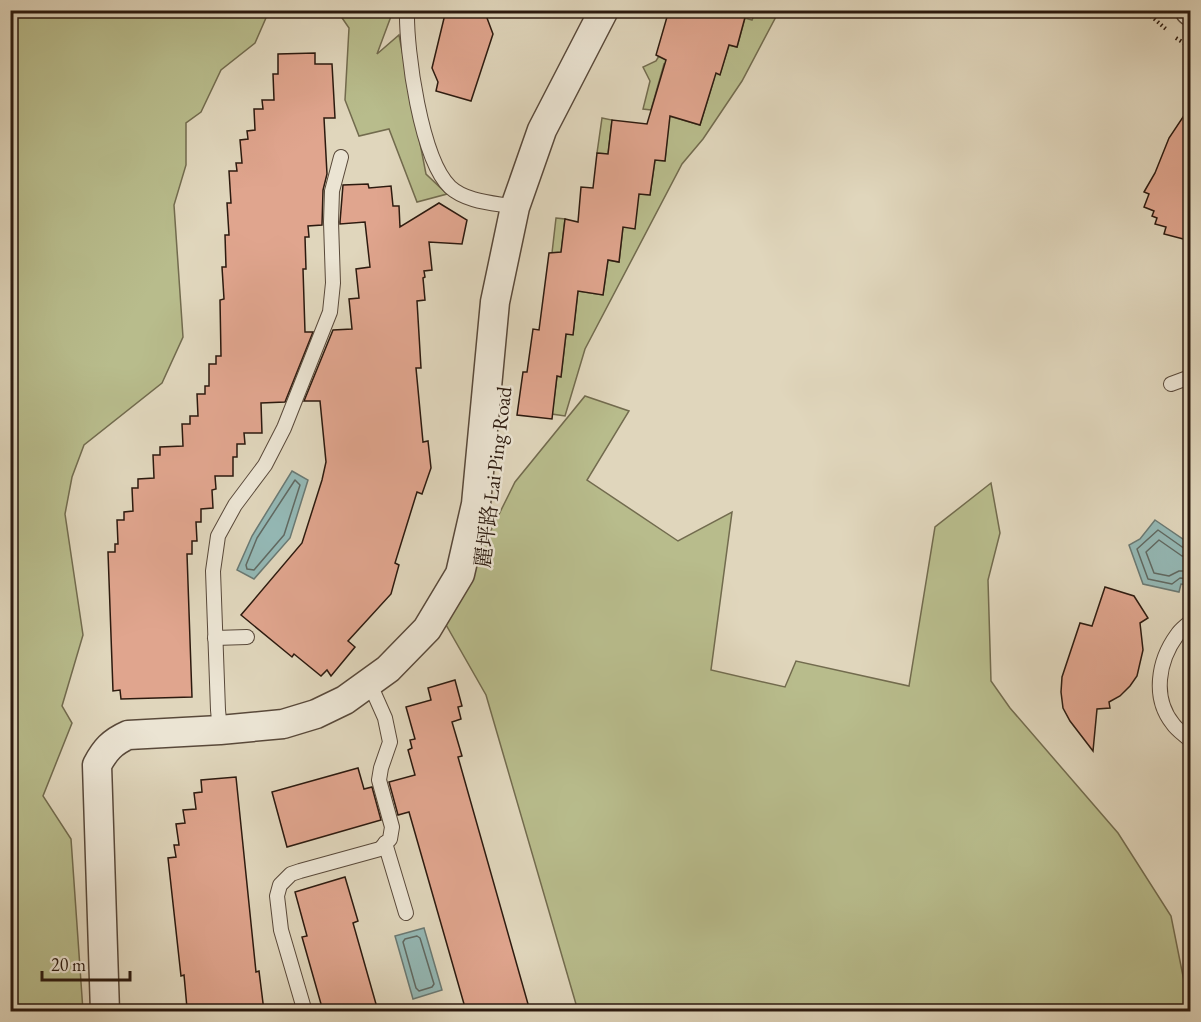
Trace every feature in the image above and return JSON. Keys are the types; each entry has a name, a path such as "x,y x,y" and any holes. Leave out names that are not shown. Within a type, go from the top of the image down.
{"street":[{"name":"麗坪路 Lai Ping Road","path":"105,1010 97,765 103,753 114,741 128,735 219,720 283,724 316,714 345,700 388,669 427,629 460,574 476,504 495,302 515,207 542,130 604,10"}],"lane":[{"path":"407,10 406,36 425,139 435,166 451,188 473,199 515,207"},
{"path":"219,720 213,571 218,536 235,505 265,465 284,428 330,312 333,283 332,190 341,157"},
{"path":"1171,384 1191,377"},
{"path":"1191,622 1177,634 1162,663 1159,684 1162,706 1173,725 1191,740"},
{"path":"215,638 247,637"},
{"path":"305,1011 281,930 278,896 280,885 291,874 380,849 390,839 392,827 379,780 390,742 385,718 369,682"},
{"path":"385,843 406,913"}],"green space":[{"path":"10,11 269,11 255,43 221,70 201,112 186,123 186,165 174,205 183,337 162,383 84,445 72,477 65,514 83,635 62,706 72,723 43,796 71,839 83,1011 11,1011"},
{"path":"334,11 393,11 377,54 399,35 426,174 447,194 417,202 389,129 359,136 345,100 349,28 338,12"},
{"path":"756,11 779,11 742,81 703,139 682,164 585,349 565,416 552,414 557,376 561,376 566,334 573,334 578,291 603,295 608,260 619,262 623,227 639,194 650,195 655,160 665,161 669,116 700,125 714,79 664,64 651,110 643,109 650,81 643,67 656,61 659,56 720,74 729,45 737,47 745,18 752,20"},
{"path":"602,118 612,120 608,154 597,153"},
{"path":"556,218 565,219 561,254 552,253"},
{"path":"585,396 629,411 587,480 678,541 732,512 711,670 785,687 796,661 909,686 935,527 991,483 1000,533 988,580 991,681 1010,708 1118,833 1171,916 1190,1011 578,1011 486,695 445,623 515,482"}],"water":[{"path":"292,471 308,480 290,538 254,579 237,570 252,536"},
{"path":"1155,520 1190,544 1190,585 1181,584 1179,592 1143,584 1129,545 1140,539"},
{"path":"424,928 442,990 413,999 395,936"}],"building":[{"path":"446,10 484,10 493,34 471,101 436,91 438,82 432,68"},
{"path":"669,10 747,10 737,47 729,45 720,75 716,73 700,125 670,116 665,161 655,160 650,195 639,194 635,229 623,227 619,262 608,260 603,295 578,291 573,335 566,334 561,377 557,376 552,419 517,415 523,372 527,372 533,329 539,330 549,253 561,252 565,219 578,222 581,187 593,188 597,153 608,154 612,120 647,124 666,60 656,55"},
{"path":"315,53 315,64 332,64 335,118 324,118 327,174 323,190 322,225 308,226 309,237 305,237 306,269 303,269 305,332 313,332 285,402 261,403 262,433 244,433 245,444 237,444 237,457 233,457 233,476 215,476 216,489 212,490 213,508 201,509 201,522 196,522 197,541 192,541 192,554 187,554 192,697 121,699 120,690 113,691 108,552 115,552 115,544 118,544 117,520 124,520 124,512 133,511 132,488 138,488 138,479 154,478 153,455 160,455 160,447 183,446 182,424 190,424 190,416 198,416 197,394 205,394 205,386 209,386 209,364 216,364 216,356 221,356 220,300 224,299 222,267 226,267 225,235 229,235 227,203 231,203 229,171 237,171 236,163 242,163 240,140 248,139 247,131 255,130 254,109 263,109 262,100 274,100 273,74 278,74 278,54"},
{"path":"1191,105 1191,241 1164,234 1166,227 1155,224 1157,218 1152,216 1154,211 1144,207 1149,194 1144,192 1155,173 1169,138"},
{"path":"368,184 369,188 391,186 393,206 399,206 400,227 439,203 467,220 462,244 429,242 432,270 424,271 425,300 417,301 421,368 416,368 423,442 428,441 431,468 422,494 417,492 395,563 399,565 391,594 348,641 355,647 331,676 327,670 321,676 294,654 292,657 241,615 302,543 322,480 326,462 320,401 304,401 333,330 352,329 349,299 359,298 356,269 370,267 365,222 340,224 343,185"},
{"path":"1105,587 1134,596 1148,618 1140,623 1143,650 1137,676 1120,696 1109,702 1110,708 1097,709 1093,751 1063,708 1062,677 1080,623 1092,626"},
{"path":"455,680 462,706 458,707 461,719 452,722 462,756 458,757 530,1011 466,1011 409,812 398,815 389,782 415,775 408,750 412,748 410,740 415,739 406,707 431,700 428,688"},
{"path":"358,768 364,789 372,787 381,820 287,847 272,792"},
{"path":"236,777 256,972 259,971 264,1011 203,1011 202,1006 187,1008 184,975 181,976 168,858 176,857 174,845 179,845 176,824 185,823 183,810 196,809 194,793 202,792 201,780"},
{"path":"345,877 358,921 353,923 378,1011 323,1011 302,937 307,936 295,892"}]}
